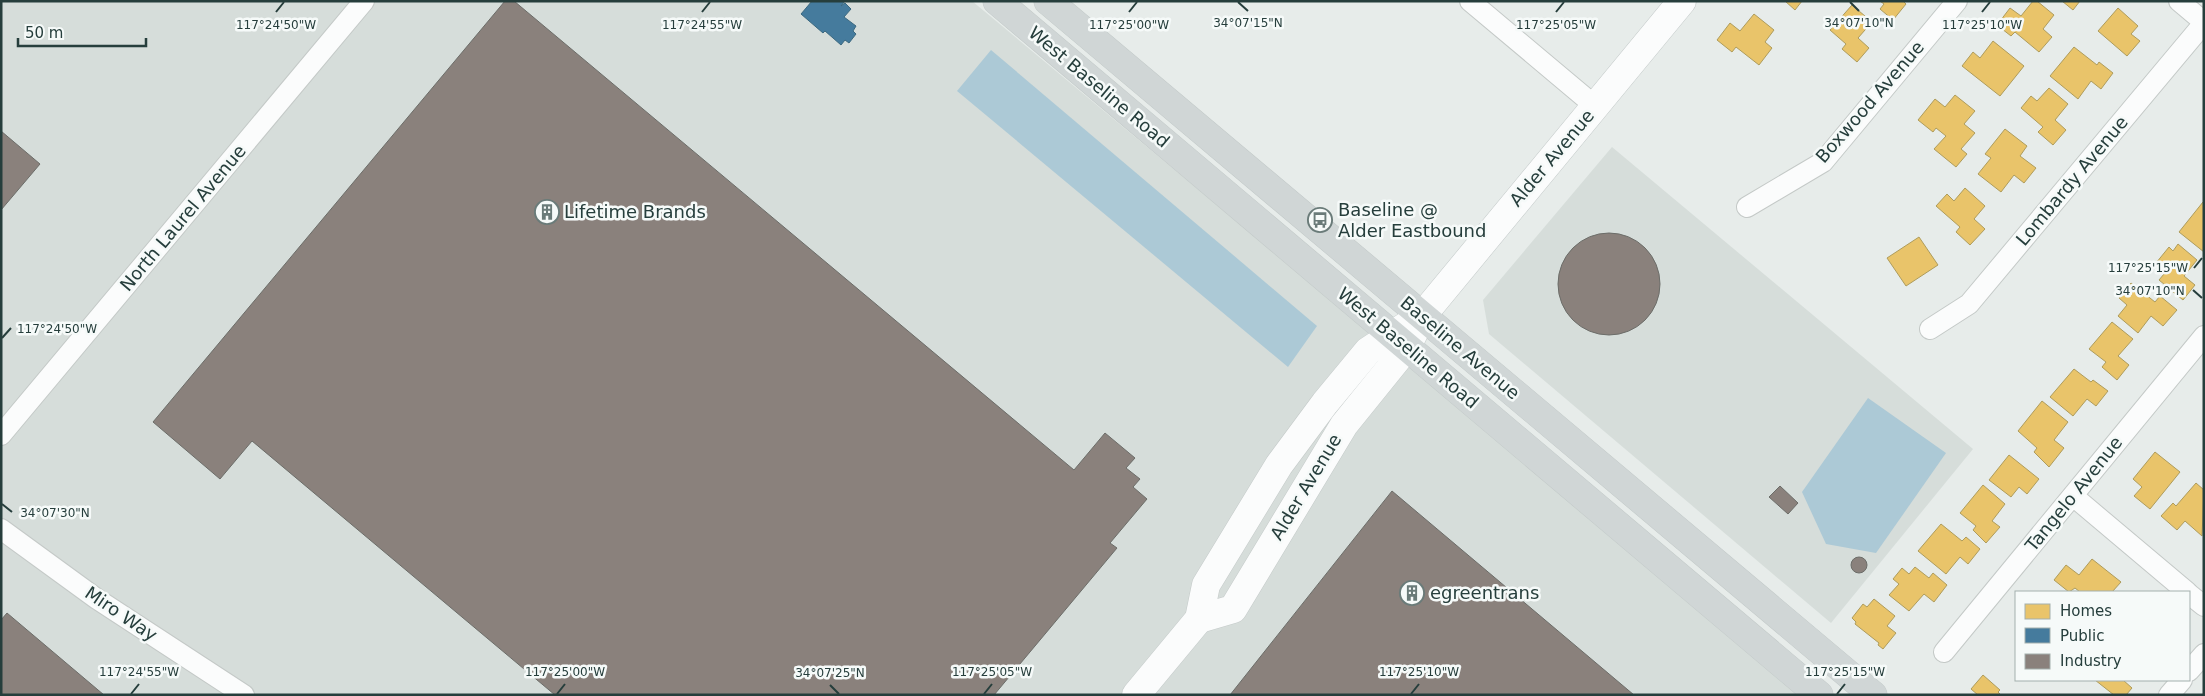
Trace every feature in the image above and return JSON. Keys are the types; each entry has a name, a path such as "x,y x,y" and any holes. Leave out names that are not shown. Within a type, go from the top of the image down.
{"main road":[{"name":"West Baseline Road","path":"997,1 1819,695"},
{"name":"Baseline Avenue","path":"1048,1 1872,695"},
{"name":"Alder Avenue","path":"1136,695 1199,619 1206,585 1279,465 1325,403 1368,351 1399,340 1422,316 1682,1"}],"street":[{"name":"North Laurel Avenue","path":"1,434 364,1"},
{"path":"1470,1 1595,106"},
{"name":"Boxwood Avenue","path":"1747,206 1823,162 1957,1"},
{"path":"2179,1 2204,22"},
{"name":"Lombardy Avenue","path":"1930,329 1969,304 2204,22"},
{"name":"Tangelo Avenue","path":"1944,652 2204,336"},
{"path":"2073,496 2186,591"},
{"name":"Miro Way","path":"1,529 104,604 244,695"},
{"path":"2190,595 2204,606"},
{"path":"2190,670 2204,654"},
{"path":"2169,695 2181,681"}],"shaded area":[{"path":"1,1 972,1 1805,695 1,695"},
{"path":"1612,147 1973,449 1831,623 1489,334 1483,300"}],"water":[{"path":"991,50 1317,326 1288,367 957,91"},
{"path":"1868,398 1946,453 1876,553 1826,544 1802,492"}],"building: Homes":[{"path":"1785,1 1802,1 1795,10"},
{"path":"1880,1 1903,1 1906,4 1893,20 1880,9 1884,4"},
{"path":"2033,1 2037,1 2054,15 2043,29 2052,37 2039,52 2015,32 2011,36 1997,25 2010,8 2021,16"},
{"path":"2062,1 2080,1 2073,10"},
{"path":"1852,5 1872,22 1858,38 1869,48 1857,62 1842,49 1846,44 1830,30"},
{"path":"2118,8 2138,26 2131,34 2140,41 2127,56 2098,31"},
{"path":"1754,14 1774,30 1765,42 1772,48 1759,65 1736,47 1732,52 1717,40 1730,23 1740,31"},
{"path":"1993,41 2024,66 2000,96 1962,66 1973,52 1980,58"},
{"path":"2074,47 2097,65 2099,62 2113,73 2101,89 2091,81 2078,99 2050,76"},
{"path":"2049,88 2068,104 2055,120 2066,130 2053,145 2038,132 2043,127 2021,108 2031,96 2037,101"},
{"path":"1955,95 1975,111 1964,124 1975,133 1961,149 1967,154 1956,167 1934,149 1946,136 1936,128 1933,132 1918,120 1935,99 1945,107"},
{"path":"2005,129 2027,146 2020,156 2036,168 2024,183 2014,175 2001,192 1978,174 1991,158 1985,154"},
{"path":"1965,188 1985,206 1974,219 1985,229 1970,245 1956,232 1960,227 1936,206 1947,194 1954,201"},
{"path":"2204,202 2204,252 2179,232"},
{"path":"1919,237 1938,265 1906,286 1887,258"},
{"path":"2178,244 2197,260 2184,276 2195,285 2183,300 2159,280 2164,274 2158,269 2160,266 2156,263 2169,247 2173,251"},
{"path":"2131,283 2155,302 2160,296 2177,310 2163,326 2151,316 2138,333 2118,316 2127,305 2119,298"},
{"path":"2112,322 2133,339 2118,356 2129,365 2117,380 2102,367 2106,362 2089,349"},
{"path":"2074,369 2091,382 2093,380 2108,391 2096,406 2087,399 2073,416 2050,397"},
{"path":"2042,401 2068,422 2054,440 2064,448 2049,467 2034,452 2037,448 2018,431"},
{"path":"2155,452 2180,472 2150,509 2134,496 2142,487 2133,479"},
{"path":"2009,455 2039,479 2027,494 2019,487 2011,497 1989,480"},
{"path":"2196,483 2204,490 2202,536 2185,521 2177,530 2161,516 2173,503 2176,506"},
{"path":"1983,485 2005,504 1992,521 2000,527 1986,543 1973,530 1976,526 1960,513"},
{"path":"1941,524 1962,541 1966,537 1980,549 1968,564 1960,557 1946,574 1918,551"},
{"path":"2092,559 2121,582 2113,591 2079,591 2075,588 2068,591 2054,580 2066,565 2079,575"},
{"path":"1915,567 1929,578 1933,573 1947,585 1934,602 1924,594 1909,611 1889,595 1899,584 1893,579 1902,568 1909,574"},
{"path":"1874,599 1895,616 1887,626 1896,633 1883,649 1878,645 1879,643 1855,624 1856,622 1852,618 1863,604 1867,607"},
{"path":"1983,675 2000,690 1998,692 2001,695 1978,695 1971,689"},
{"path":"2096,681 2124,681 2132,688 2126,695 2114,695"}],"building: Public":[{"path":"812,1 845,1 841,6 845,3 851,9 844,17 856,26 853,31 856,34 849,43 845,40 841,45 825,31 823,33 801,14"}],"building: Industry":[{"name":"Lifetime Brands","path":"505,1 514,1 1074,470 1105,433 1135,458 1126,468 1140,479 1133,487 1147,499 1110,543 1117,548 994,695 555,695 252,441 220,479 153,422"},
{"path":"1,131 40,164 1,210"},
{"path":"1609,233 1629,237 1645,248 1656,264 1660,284 1656,304 1645,320 1629,331 1609,335 1589,331 1573,320 1562,304 1558,284 1562,264 1573,248 1589,237"},
{"path":"1780,486 1798,503 1788,514 1769,497"},
{"name":"egreentrans","path":"1392,491 1634,695 1230,695"},
{"path":"1859,557 1867,565 1859,573 1851,565"},
{"path":"7,613 104,695 1,695 1,620"}],"place":[{"name":"Lifetime Brands","path":"547,212"},
{"name":"Baseline @ Alder Eastbound","path":"1320,220"},
{"name":"egreentrans","path":"1412,593"}]}
